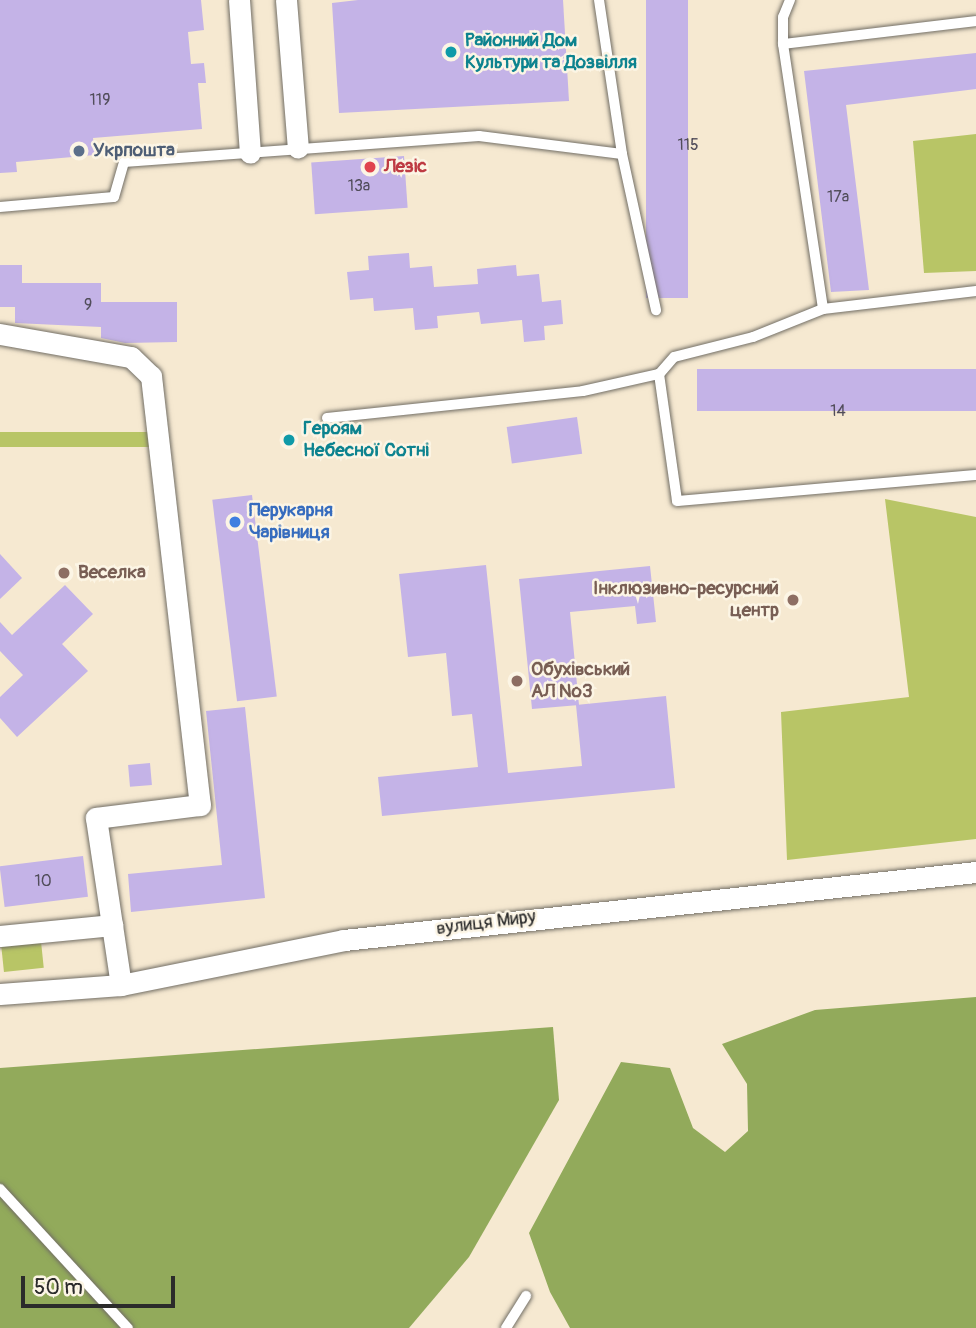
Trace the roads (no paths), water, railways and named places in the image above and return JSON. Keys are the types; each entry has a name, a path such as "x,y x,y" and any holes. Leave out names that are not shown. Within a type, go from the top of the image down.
{"street":[{"path":"239,0 250,153"},
{"path":"286,0 298,148"},
{"path":"0,334 131,357 151,376 200,805 96,818 121,985"},
{"name":"вулиця Миру","path":"0,994 121,985 344,940 976,872"},
{"path":"0,936 111,925"}],"lane":[{"path":"599,0 622,154 656,310"},
{"path":"790,0 783,17 783,44 823,309"},
{"path":"783,44 976,21"},
{"path":"0,207 114,197 124,162 479,136 622,154"},
{"path":"327,418 583,391 659,374 674,357 752,337 823,309 976,292"},
{"path":"659,374 677,501 976,475"},
{"path":"0,1189 128,1328"},
{"path":"506,1328 526,1296"}],"place":[{"name":"Районний Дом Культури та Дозвілля","path":"451,52"},
{"name":"Укрпошта","path":"79,151"},
{"name":"Лезіс","path":"370,167"},
{"name":"Героям Небесної Сотні","path":"289,440"},
{"name":"Перукарня Чарівниця","path":"235,522"},
{"name":"Веселка","path":"64,573"},
{"name":"Інклюзивно-ресурсний центр","path":"793,600"},
{"name":"Обухівський АЛ №3","path":"517,681"}]}
